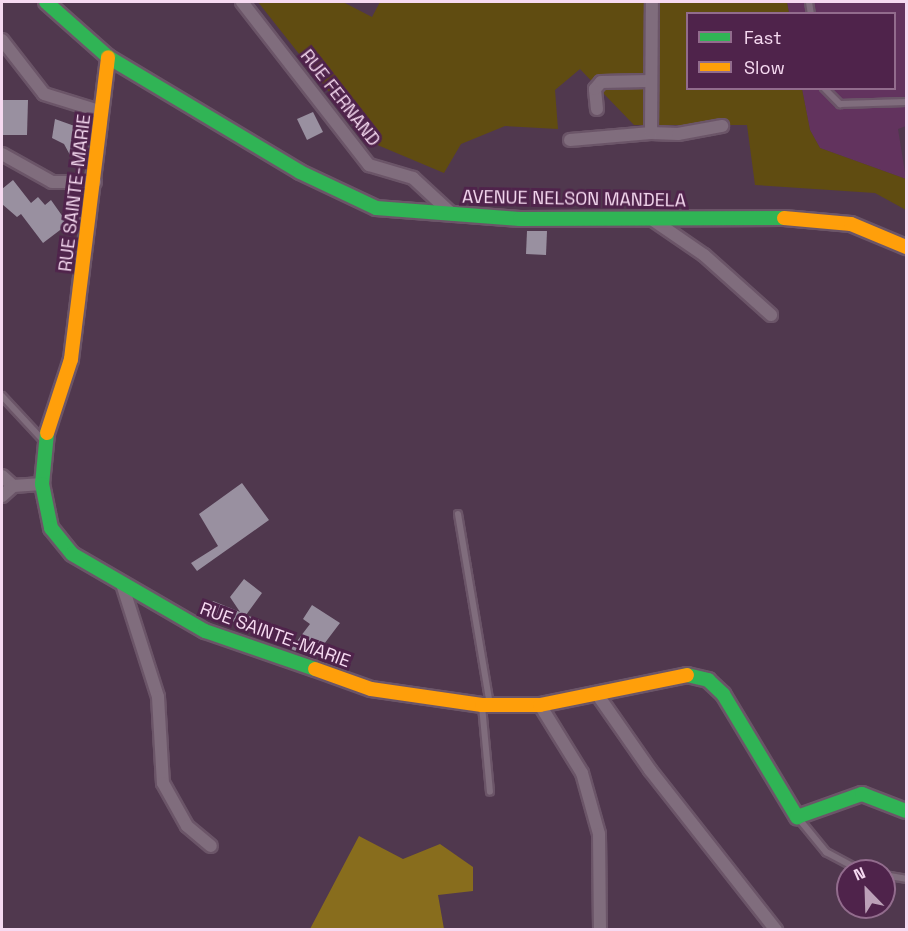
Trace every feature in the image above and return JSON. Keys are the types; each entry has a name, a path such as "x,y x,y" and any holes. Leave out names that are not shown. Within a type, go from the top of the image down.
{"street":[{"name":"AVENUE NELSON MANDELA","path":"46,2 108,57 338,193 376,208 453,215 654,220 803,218 851,224 906,248"},
{"path":"651,133 649,81 652,2"},
{"name":"RUE FERNAND","path":"245,3 369,165 413,178 453,215"},
{"path":"2,40 44,94 102,112"},
{"name":"RUE SAINTE-MARIE","path":"108,57 95,182 71,359 44,442 42,484 51,528 72,554 123,587 205,631 371,689 486,705 540,705 686,675 708,680 723,694 797,817"},
{"path":"597,109 595,89 601,82 649,81"},
{"path":"570,140 651,133 678,134 722,126"},
{"path":"2,154 52,182 95,182"},
{"path":"654,220 704,255 771,315"},
{"path":"2,476 13,486"},
{"path":"2,496 13,486 42,484"},
{"path":"123,587 158,697 163,783 187,826 211,846"},
{"path":"597,694 650,770 776,930"},
{"path":"540,705 582,773 599,834 600,930"},
{"path":"797,817 862,794 906,811"}],"lane":[{"path":"826,90 840,104 906,102"},
{"path":"2,396 44,442"},
{"path":"458,514 486,705 490,792"},
{"path":"797,817 826,852 839,859"}],"shaded area":[{"path":"258,2 343,2 372,17 380,2 787,2 789,12 686,12 686,90 802,90 810,130 820,148 906,179 906,210 875,193 755,185 747,125 634,125 580,69 555,90 558,129 505,126 461,144 444,173 368,141"},
{"path":"787,2 906,2 906,126 898,129 906,179 820,148 810,130 802,90 896,90 896,12 789,12"},
{"path":"359,836 403,859 440,844 473,867 473,891 438,895 444,929 310,929"}],"building":[{"path":"2,100 28,100 27,135 2,135"},
{"path":"313,112 323,132 307,140 297,119"},
{"path":"55,119 83,129 80,156 70,155 64,144 52,138"},
{"path":"13,180 31,203 38,197 45,205 51,200 68,224 43,243 21,214 17,217 2,204 2,189"},
{"path":"527,231 547,231 546,255 526,254"},
{"path":"242,483 269,520 197,571 191,563 218,546 199,514"},
{"path":"244,579 262,593 246,615 272,624 267,635 209,612 213,601 240,612 230,597"},
{"path":"312,605 340,623 315,656 306,649 301,653 291,649 310,624 303,619"}],"traffic: fast":[{"path":"46,2 108,57 300,172 376,208 520,219 784,218"},
{"path":"47,433 42,484 51,528 72,554 205,631 315,669"},
{"path":"687,675 708,680 723,694 797,817 862,794 906,811"}],"traffic: slow":[{"path":"47,433 71,359 108,57"},
{"path":"784,218 851,224 906,247"},
{"path":"315,669 371,689 482,705 540,705 687,675"}]}
